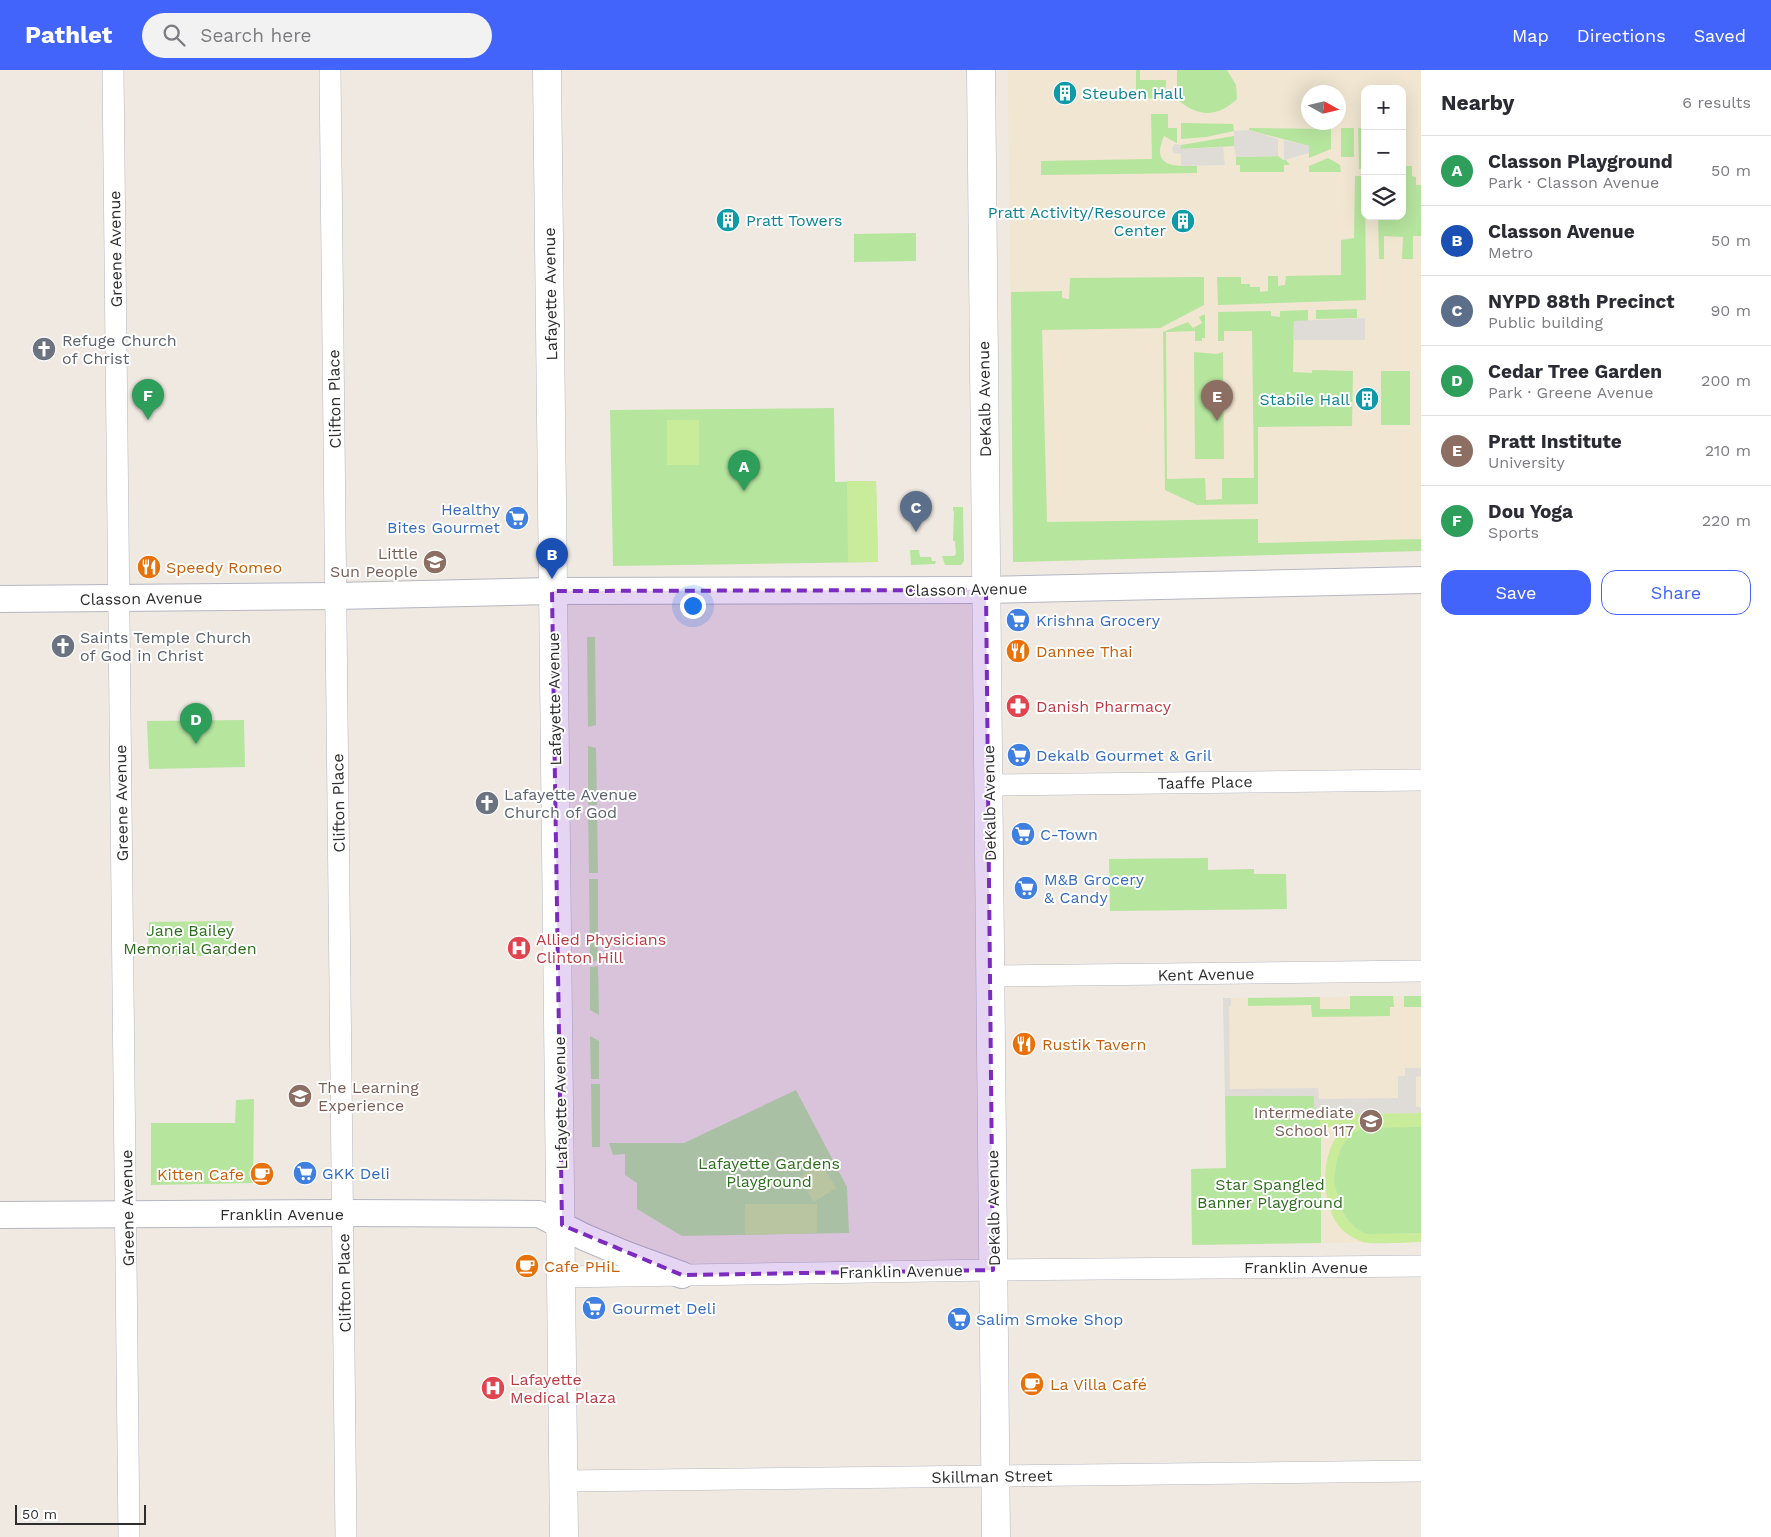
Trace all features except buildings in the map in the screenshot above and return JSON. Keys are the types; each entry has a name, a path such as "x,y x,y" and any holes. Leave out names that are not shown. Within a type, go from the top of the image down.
{"main road":[{"name":"Lafayette Avenue","path":"547,70 552,591 562,1226 564,1537"},
{"name":"DeKalb Avenue","path":"981,70 996,1537"}],"street":[{"name":"Greene Avenue","path":"113,70 130,1537"},
{"name":"Clifton Place","path":"330,70 346,1537"},
{"name":"Classon Avenue","path":"0,599 336,596 552,591 986,590 1421,580"},
{"name":"Taaffe Place","path":"989,785 1421,780"},
{"name":"Kent Avenue","path":"991,976 1421,971"},
{"name":"Franklin Avenue","path":"0,1215 539,1214 628,1255 682,1275"},
{"name":"Franklin Avenue","path":"562,1277 1421,1266"},
{"name":"Skillman Street","path":"563,1481 1421,1471"}],"highlighted area":[{"path":"986,590 993,1270 682,1275 562,1225 552,591"}],"shaded area":[{"path":"1008,70 1421,70 1421,551 1013,562"},
{"path":"1249,130 1278,139 1278,156 1236,157 1234,131"},
{"path":"1284,140 1309,146 1309,153 1284,160"},
{"path":"1174,144 1181,145 1181,149 1223,147 1225,165 1181,166 1181,154 1174,153 1172,149"},
{"path":"1365,318 1365,340 1293,340 1294,321"},
{"name":"Intermediate School 117","path":"1421,996 1421,1242 1321,1243 1321,1109 1314,1096 1225,1096 1223,998"},
{"path":"1223,998 1231,998 1231,1006 1229,1006 1230,1089 1318,1088 1319,1099 1398,1098 1398,1076 1405,1076 1405,1068 1421,1068 1421,1076 1416,1077 1416,1107 1421,1107 1421,1113 1320,1114 1321,1109 1314,1108 1314,1096 1225,1096"}],"green space":[{"path":"1136,70 1140,70 1140,80 1166,80 1164,93 1158,98 1136,98"},
{"path":"1177,70 1227,70 1236,85 1237,99 1222,110 1214,112 1207,113 1192,109 1177,99"},
{"path":"1151,114 1168,114 1168,128 1177,128 1177,143 1164,136 1160,146 1162,160 1173,165 1197,166 1197,173 1041,175 1041,161 1152,159"},
{"path":"1181,123 1233,124 1234,131 1206,137 1181,139"},
{"path":"1249,128 1331,130 1331,149 1309,158 1309,146 1249,130"},
{"path":"1354,128 1354,157 1341,157 1341,130"},
{"path":"1358,128 1361,128 1361,169 1359,169"},
{"path":"1234,136 1234,146 1181,149 1181,145"},
{"path":"1278,156 1286,160 1290,165 1284,165 1284,172 1240,172 1240,165 1236,165 1236,157"},
{"path":"1328,158 1340,165 1341,172 1309,172 1309,166"},
{"path":"1406,166 1412,166 1412,176 1416,177 1416,185 1421,185 1421,236 1413,236 1413,259 1402,259 1403,237 1384,236 1384,259 1379,259 1378,220 1406,220"},
{"path":"1355,176 1361,176 1361,220 1365,220 1366,300 1218,305 1217,277 1241,277 1241,284 1250,284 1250,287 1260,287 1260,292 1268,291 1268,276 1278,276 1278,286 1285,285 1286,276 1341,275 1341,240 1354,238"},
{"path":"916,233 916,261 854,262 854,234"},
{"path":"1204,277 1204,305 1160,328 1042,330 1047,522 1258,519 1258,543 1421,539 1421,551 1013,562 1011,292 1062,291 1062,298 1069,299 1070,278"},
{"path":"1357,309 1357,318 1316,319 1316,310"},
{"path":"1308,310 1308,321 1294,321 1293,372 1312,373 1312,370 1353,371 1352,426 1258,427 1258,504 1197,505 1165,490 1163,332 1188,322 1193,328 1202,323 1199,317 1205,314 1205,338 1202,338 1202,341 1195,341 1195,331 1166,332 1167,479 1205,478 1206,500 1222,499 1222,478 1254,478 1252,331 1224,331 1224,341 1218,341 1218,312 1271,311 1271,316 1280,317 1280,311"},
{"path":"1194,352 1217,354 1223,352 1224,459 1195,459"},
{"path":"1381,371 1410,371 1410,425 1381,425"},
{"path":"834,408 835,482 876,481 878,562 613,566 610,410"},
{"path":"667,420 699,420 699,465 667,465"},
{"path":"847,481 876,481 878,562 848,562"},
{"path":"953,507 963,507 964,561 961,565 945,565 942,556 954,556 956,554 955,541 953,541"},
{"path":"910,550 919,550 920,557 931,557 932,561 936,561 935,564 911,565"},
{"path":"587,637 595,637 596,725 588,727"},
{"path":"244,720 245,767 149,769 147,721"},
{"path":"588,746 596,748 597,805 588,805"},
{"path":"588,810 597,810 598,873 589,873"},
{"path":"1208,858 1208,870 1254,869 1254,874 1286,874 1287,909 1110,911 1109,859"},
{"path":"589,879 598,879 598,961 590,962"},
{"name":"Jane Bailey Memorial Garden","path":"232,921 231,956 148,956 149,922"},
{"path":"598,966 599,1015 590,1010 590,967"},
{"path":"1350,996 1393,996 1394,1007 1390,1007 1390,1016 1312,1017 1311,1005 1248,1006 1248,998 1320,997 1320,1009 1350,1009"},
{"path":"1404,996 1421,996 1421,1007 1404,1007"},
{"path":"590,1036 599,1041 599,1079 591,1079"},
{"path":"591,1084 600,1084 600,1147 592,1147"},
{"name":"Lafayette Gardens Playground","path":"796,1090 847,1187 849,1233 682,1236 637,1209 637,1183 625,1175 625,1154 613,1155 609,1143 684,1143"},
{"name":"Star Spangled Banner Playground","path":"1225,1096 1314,1096 1321,1108 1321,1243 1192,1245 1191,1169 1226,1168"},
{"path":"254,1099 253,1183 151,1185 151,1123 235,1123 236,1100"},
{"path":"1421,1113 1421,1127 1363,1128 1351,1134 1341,1147 1336,1164 1334,1182 1343,1214 1353,1226 1365,1234 1421,1233 1421,1242 1374,1243 1356,1239 1338,1225 1326,1194 1326,1170 1330,1148 1345,1127 1320,1127 1320,1114"},
{"path":"1365,1127 1421,1127 1421,1233 1382,1235 1363,1233 1346,1218 1336,1197 1334,1174 1340,1149 1349,1136"},
{"path":"821,1164 836,1188 814,1202 799,1178"},
{"path":"745,1204 817,1204 817,1233 745,1235"}],"place":[{"name":"Steuben Hall","path":"1065,93"},
{"name":"Pratt Towers","path":"728,220"},
{"name":"Pratt Activity/Resource Center","path":"1183,221"},
{"name":"Refuge Church of Christ","path":"44,349"},
{"name":"Stabile Hall","path":"1367,399"},
{"name":"Dou Yoga","path":"148,420"},
{"name":"Pratt Institute","path":"1217,421"},
{"name":"Classon Playground","path":"744,491"},
{"name":"Healthy Bites Gourmet","path":"517,518"},
{"name":"NYPD 88th Precinct","path":"916,532"},
{"name":"Little Sun People","path":"435,562"},
{"name":"Speedy Romeo","path":"149,567"},
{"name":"Classon Avenue","path":"552,579"},
{"name":"Krishna Grocery","path":"1018,620"},
{"name":"Saints Temple Church of God in Christ","path":"63,646"},
{"name":"Dannee Thai","path":"1018,651"},
{"name":"Danish Pharmacy","path":"1018,706"},
{"name":"Cedar Tree Garden","path":"196,744"},
{"name":"Dekalb Gourmet & Gril","path":"1019,755"},
{"name":"Lafayette Avenue Church of God","path":"487,803"},
{"name":"C-Town","path":"1023,834"},
{"name":"M&B Grocery & Candy","path":"1026,888"},
{"name":"Allied Physicians Clinton Hill","path":"519,948"},
{"name":"Rustik Tavern","path":"1024,1044"},
{"name":"The Learning Experience","path":"300,1096"},
{"name":"Intermediate School 117","path":"1371,1121"},
{"name":"GKK Deli","path":"305,1173"},
{"name":"Kitten Cafe","path":"262,1174"},
{"name":"Cafe PHiL","path":"527,1266"},
{"name":"Gourmet Deli","path":"594,1308"},
{"name":"Salim Smoke Shop","path":"959,1319"},
{"name":"La Villa Café","path":"1032,1384"},
{"name":"Lafayette Medical Plaza","path":"493,1388"}]}
